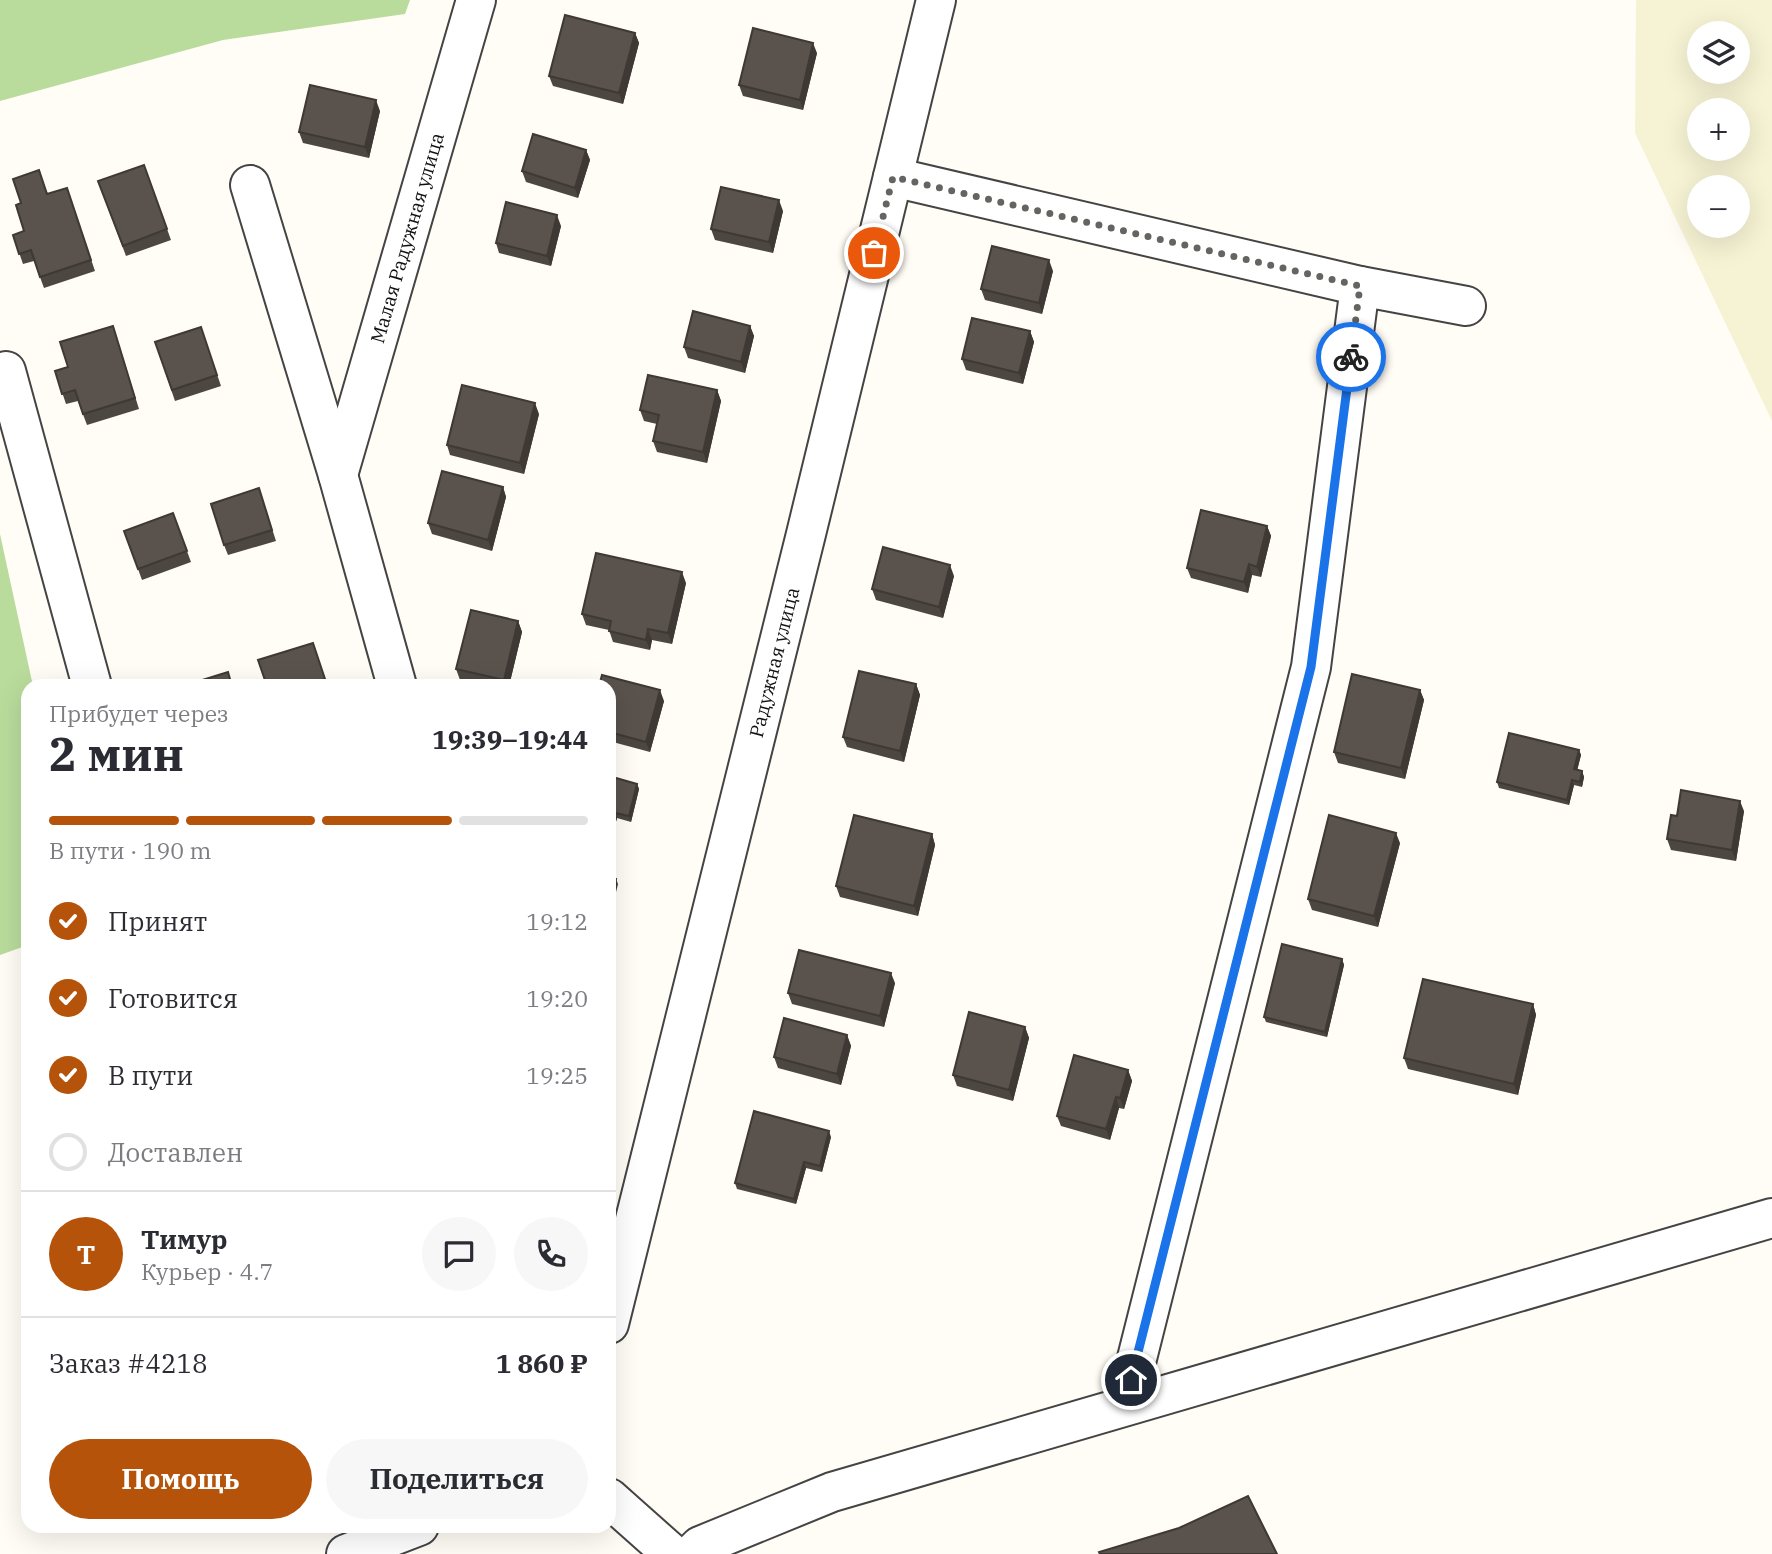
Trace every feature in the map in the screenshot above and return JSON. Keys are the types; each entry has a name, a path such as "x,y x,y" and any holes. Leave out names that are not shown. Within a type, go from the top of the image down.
{"street":[{"name":"Малая Радужная улица","path":"338,475 476,0"},
{"name":"Радужная улица","path":"616,1296 936,0"},
{"path":"893,177 1360,286 1466,306"},
{"path":"250,185 338,475 395,679"},
{"path":"1125,1406 1311,667 1360,286"},
{"path":"6,371 90,679"},
{"path":"692,1554 700,1546 832,1492 1772,1218"},
{"path":"616,1504 672,1554"},
{"path":"352,1543 391,1533"}],"shaded area":[{"path":"1636,0 1772,0 1772,421 1635,133"}],"green space":[{"path":"0,0 410,0 405,14 223,40 0,101"},
{"path":"0,534 31,679 21,679 21,948 0,955"}],"building":[{"path":"565,15 635,33 619,93 549,76"},
{"path":"753,28 813,43 800,100 739,85"},
{"path":"310,85 376,100 365,147 299,132"},
{"path":"533,134 586,150 575,188 522,171"},
{"path":"144,165 167,229 123,246 98,181"},
{"path":"39,170 47,194 67,188 91,260 40,277 31,250 19,254 13,235 24,231 16,205 21,203 13,179"},
{"path":"721,187 779,200 769,242 711,229"},
{"path":"506,202 557,215 547,256 496,243"},
{"path":"992,246 1049,260 1039,303 981,289"},
{"path":"693,311 750,326 741,362 684,347"},
{"path":"972,318 1030,331 1019,373 962,359"},
{"path":"113,326 135,398 83,414 75,390 62,394 55,371 68,367 60,342"},
{"path":"201,327 217,375 172,390 155,342"},
{"path":"648,375 717,390 703,452 653,441 659,415 640,410"},
{"path":"462,385 535,403 520,463 447,445"},
{"path":"442,471 503,487 488,540 428,523"},
{"path":"259,488 272,530 224,545 211,504"},
{"path":"1201,510 1267,526 1257,567 1249,564 1244,582 1187,568"},
{"path":"173,513 187,551 138,569 124,531"},
{"path":"883,547 950,565 939,607 872,589"},
{"path":"596,553 682,572 668,633 648,629 646,640 609,631 611,621 582,614"},
{"path":"471,610 518,621 504,679 456,669"},
{"path":"313,643 325,679 265,679 258,660"},
{"path":"859,671 916,684 900,751 843,737"},
{"path":"228,672 230,679 206,679"},
{"path":"1352,674 1420,690 1401,768 1334,752"},
{"path":"602,675 660,690 646,742 616,734 616,679 601,679"},
{"path":"1509,733 1579,750 1574,769 1582,771 1580,782 1572,780 1567,800 1497,782"},
{"path":"616,778 637,784 629,816 616,813"},
{"path":"1681,790 1740,801 1732,850 1667,839 1671,815 1677,816"},
{"path":"854,815 932,834 914,906 836,886"},
{"path":"1329,815 1396,833 1374,916 1308,899"},
{"path":"1282,944 1342,959 1325,1032 1264,1017"},
{"path":"799,950 891,973 880,1016 788,993"},
{"path":"1423,979 1533,1004 1514,1084 1404,1058"},
{"path":"969,1012 1025,1027 1009,1090 953,1075"},
{"path":"784,1018 847,1035 837,1074 774,1057"},
{"path":"1074,1055 1128,1070 1120,1098 1116,1097 1106,1129 1057,1116"},
{"path":"754,1111 829,1131 820,1166 804,1162 794,1199 735,1183"},
{"path":"1248,1496 1277,1554 1099,1552 1179,1528"}],"way so far":[{"path":"874,253 893,177 1360,286 1351,357"}],"route":[{"path":"1131,1380 1311,667 1351,357"}]}
